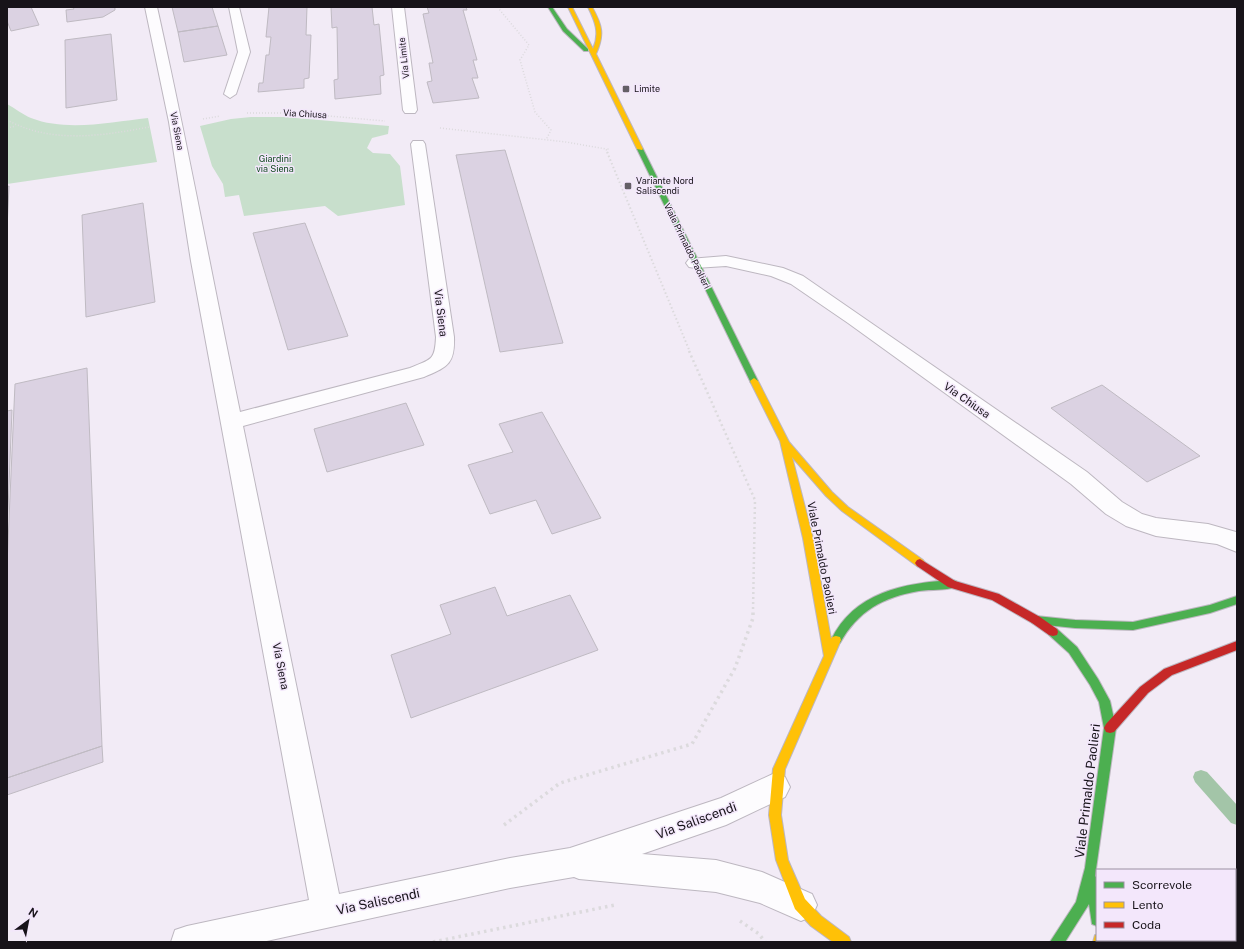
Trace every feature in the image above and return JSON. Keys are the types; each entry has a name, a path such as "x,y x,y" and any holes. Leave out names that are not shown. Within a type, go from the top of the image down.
{"main road":[{"path":"550,7 558,21 571,37 593,54 602,34 590,7"},
{"name":"Viale Primaldo Paolieri","path":"570,7 637,147 784,441 808,538 829,657"},
{"name":"Viale Primaldo Paolieri","path":"784,441 845,509 894,546 952,584 995,597 1036,620 1062,639 1084,666 1104,701 1110,728 1091,868 1082,904 1057,942"},
{"name":"Viale Primaldo Paolieri","path":"844,942 825,928 800,905 788,877 777,834 775,817 775,787 779,769 829,657 847,621 881,598 908,588 952,584"},
{"path":"1036,620 1075,624 1133,626 1210,609 1237,600"},
{"path":"1110,728 1144,690 1168,672 1237,646"},
{"name":"Viale Primaldo Paolieri","path":"1091,868 1096,910"}],"street":[{"name":"Via Siena","path":"151,7 176,122 200,261 327,912"},
{"name":"Via Limite","path":"398,7 410,110"},
{"name":"Via Siena","path":"232,421 417,373 439,363 445,351 445,337 418,144"},
{"name":"Via Chiusa","path":"695,263 726,261 777,272 797,280 855,319 1079,478 1107,503 1133,520 1155,526 1180,528 1207,533 1237,543"},
{"name":"Via Saliscendi","path":"191,941 510,873 570,863 726,812 775,787"},
{"name":"Via Saliscendi","path":"570,863 716,876 762,888 800,905"}],"lane":[{"path":"230,94 244,52 234,7"}],"path":[{"path":"500,7 499,9 529,45 520,60 535,112 550,130 546,140"},
{"name":"Via Chiusa","path":"240,114 295,113 389,122"},
{"path":"7,120 16,126 54,136 100,135 176,122 226,116"},
{"path":"7,128 16,126"},
{"path":"434,127 546,140 606,149 637,147"},
{"path":"504,825 560,782 692,744 735,668 753,618 755,500 705,389 606,149"},
{"path":"433,942 617,905"},
{"path":"735,918 759,934 766,942"}],"green space":[{"path":"7,104 31,118 59,124 89,125 148,118 157,162 7,184"},
{"name":"Giardini via Siena","path":"251,117 284,117 389,126 388,134 372,138 367,148 373,153 390,154 400,166 405,205 338,216 325,206 244,216 239,195 225,197 223,184 212,166 200,126 231,119"}],"building":[{"path":"7,7 31,7 39,25 11,31 7,21"},
{"path":"73,7 112,7 115,8 115,10 103,17 67,22 66,10 74,9"},
{"path":"172,7 212,7 218,26 178,32"},
{"path":"269,7 307,7 306,35 311,35 309,78 304,79 304,88 258,92 259,83 263,83 266,55 269,55 271,37 266,37"},
{"path":"331,7 372,7 374,25 379,24 384,75 380,76 381,94 335,99 334,80 338,79 337,27 332,28"},
{"path":"427,7 466,7 467,10 463,10 477,60 473,60 478,78 472,78 479,98 433,103 427,82 432,81 429,63 433,63 423,14 429,13"},
{"path":"218,26 227,55 184,62 178,32"},
{"path":"111,34 117,100 66,108 65,40"},
{"path":"505,150 563,343 500,352 456,155"},
{"path":"9,186 7,229 7,187"},
{"path":"143,203 155,302 86,317 82,215"},
{"path":"305,223 348,336 288,350 253,233"},
{"path":"87,368 102,746 7,778 7,565 15,384"},
{"path":"1102,385 1200,456 1147,482 1051,408"},
{"path":"406,403 424,445 327,472 314,429"},
{"path":"12,410 7,534 7,411"},
{"path":"542,412 601,518 552,534 536,500 490,514 468,465 513,452 499,424"},
{"path":"495,587 507,616 570,595 598,650 411,718 391,655 451,634 440,605"},
{"path":"102,746 103,762 7,795 7,778"}],"waterway":[{"path":"1201,777 1237,817"}],"traffic: fast":[{"path":"550,7 565,30 586,50"},
{"path":"640,149 754,381"},
{"path":"836,640 845,625 856,613 870,603 885,596 918,587 952,584"},
{"path":"1036,620 1075,624 1133,626 1210,609 1237,600"},
{"path":"1053,632 1073,650 1094,682 1104,701 1110,728 1091,868 1082,905 1057,942"},
{"path":"1092,881 1096,911"}],"traffic: slow":[{"path":"570,7 640,149"},
{"path":"590,7 598,25 600,35 593,54"},
{"path":"754,381 784,441 808,538 829,657"},
{"path":"786,444 829,494 845,509 920,563"},
{"path":"836,640 779,769 775,815 782,860 800,904 816,921 844,942"}],"traffic: jam":[{"path":"920,563 952,584 995,597 1036,620 1053,632"},
{"path":"1110,728 1144,690 1168,672 1237,645"}],"place":[{"name":"Limite","path":"626,89"},
{"name":"Variante Nord Saliscendi","path":"628,186"}]}
